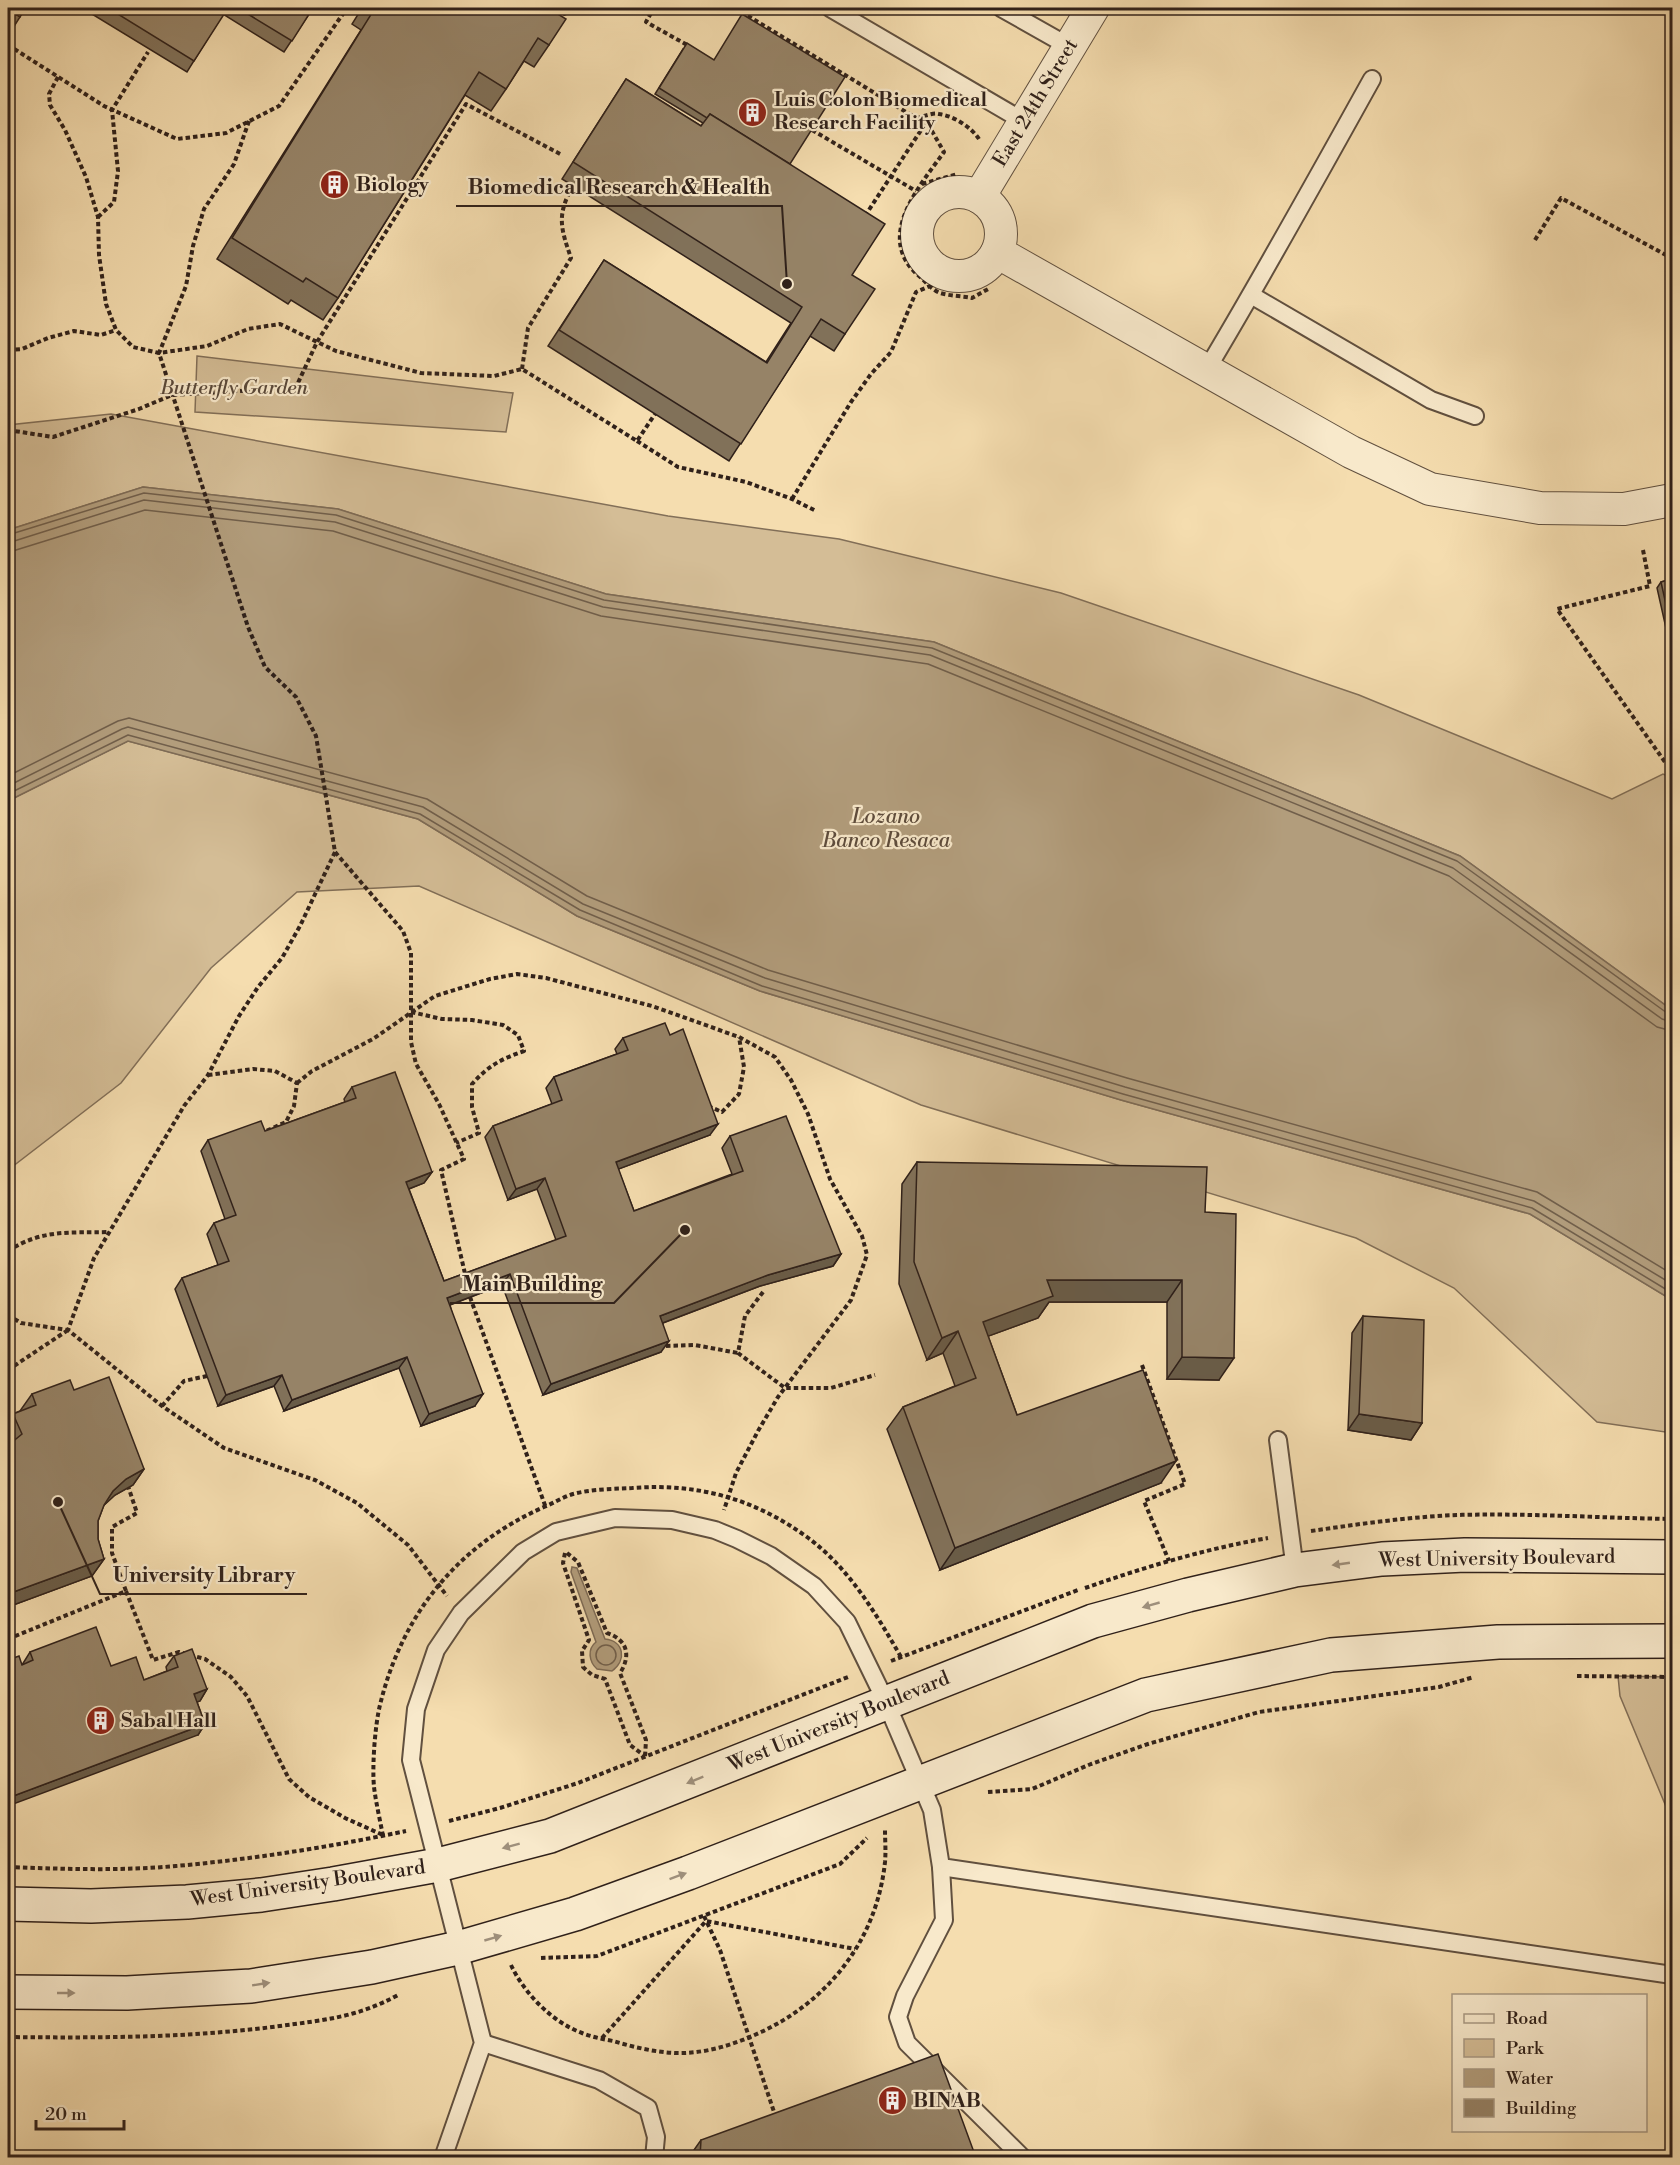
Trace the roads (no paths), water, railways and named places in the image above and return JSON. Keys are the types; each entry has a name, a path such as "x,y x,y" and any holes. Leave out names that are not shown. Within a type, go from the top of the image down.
{"main road":[{"name":"West University Boulevard","path":"8,1904 91,1906 198,1901 333,1884 438,1865 550,1836 1093,1622 1188,1595 1295,1570 1382,1559 1465,1555 1672,1557"},
{"path":"8,1992 127,1993 251,1986 372,1967 461,1961 585,1910 688,1873 926,1796 1146,1695 1331,1655 1498,1642 1672,1641"}],"street":[{"name":"East 24th Street","path":"971,185 1025,122 1093,8"},
{"path":"971,185 988,203 999,221 1001,231 997,252 990,264 966,276 953,276 940,272 921,254 917,241 917,228 921,215 929,204 940,196 953,192 966,193 971,185"},
{"path":"997,252 1351,452 1430,489 1540,507 1624,509 1672,500"}],"lane":[{"path":"830,8 1025,122"},
{"path":"1001,8 1070,47"},
{"path":"1207,369 1372,80"},
{"path":"1251,295 1431,400 1475,416"},
{"path":"1278,1440 1295,1570"},
{"path":"443,2157 483,2043 411,1760 416,1709 436,1650 461,1613 495,1578 523,1552 556,1532 615,1518 672,1520 715,1530 771,1556 814,1587 847,1623 886,1702 926,1796 941,1867 944,1920 905,1996 898,2017 907,2043 1023,2157"},
{"path":"941,1867 1672,1975"},
{"path":"483,2043 599,2080 648,2108 656,2137 654,2157"}],"water":[{"name":"Lozano Banco Resaca","path":"143,487 338,509 606,594 934,642 1460,856 1672,1010 1672,1300 1530,1214 1121,1100 760,991 577,916 418,819 128,741 8,801 8,530"},
{"path":"572,1567 577,1568 605,1639 611,1640 620,1647 620,1662 612,1671 597,1669 591,1659 591,1648 596,1642 571,1572"}],"place":[{"name":"Luis Colon Biomedical Research Facility","path":"753,112"},
{"name":"Biology","path":"335,185"},
{"name":"Biomedical Research & Health","path":"787,284"},
{"name":"Main Building","path":"685,1230"},
{"name":"University Library","path":"58,1502"},
{"name":"Sabal Hall","path":"100,1721"},
{"name":"BINAB","path":"892,2101"}],"park label":[{"name":"Butterfly Garden","path":"234,388"}]}
